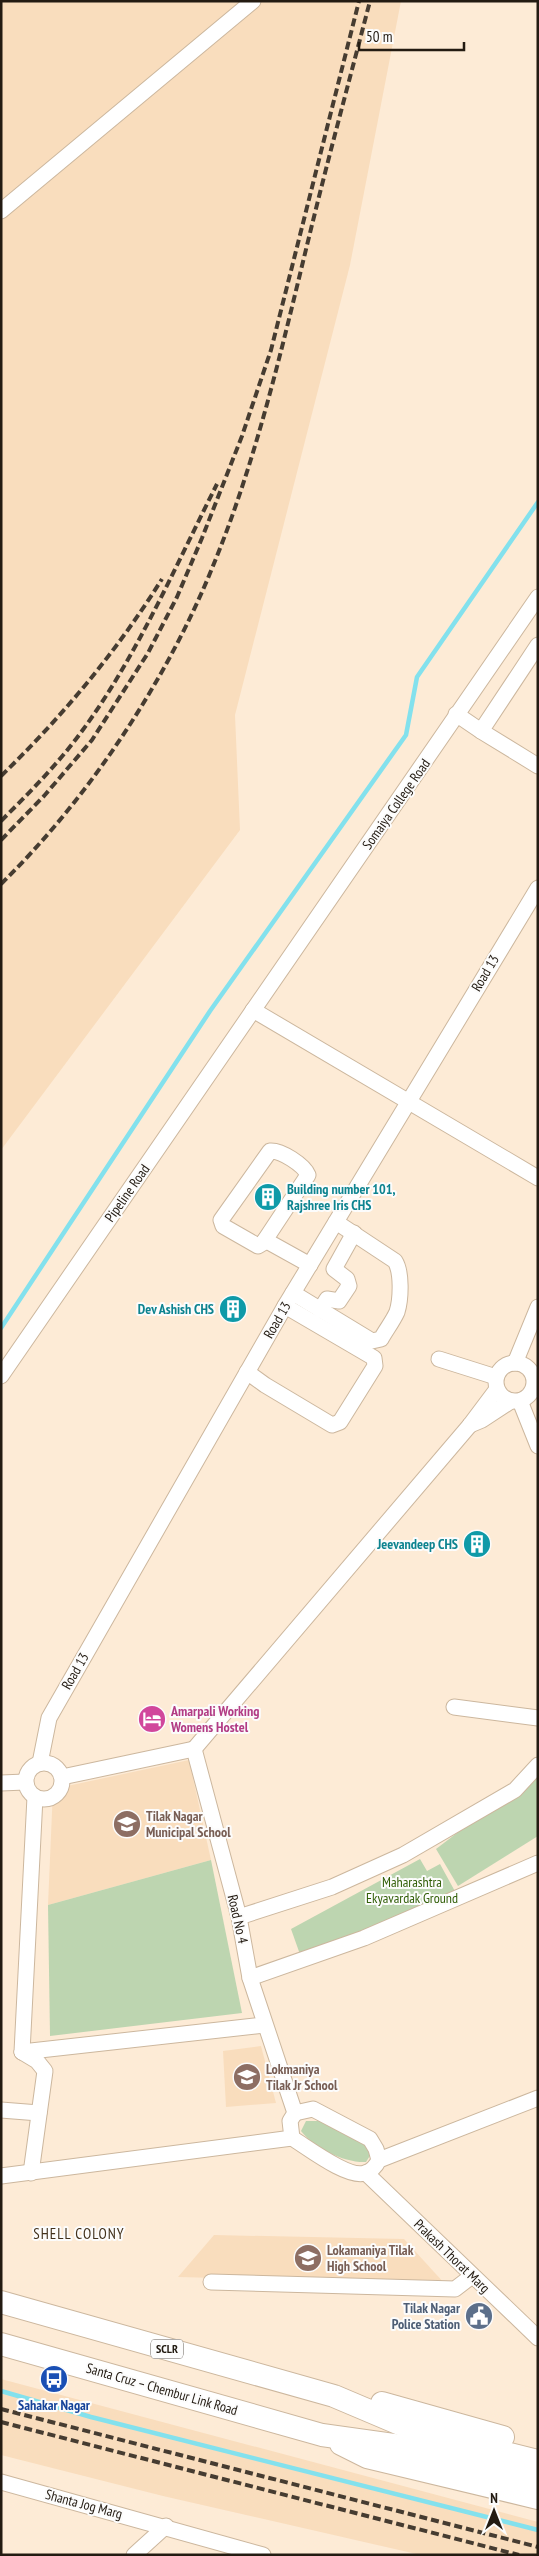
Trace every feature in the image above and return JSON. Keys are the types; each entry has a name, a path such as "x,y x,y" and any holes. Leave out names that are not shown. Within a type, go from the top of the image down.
{"highway":[{"name":"SCLR","path":"1,2302 334,2396 420,2432 538,2461"},
{"name":"Santa Cruz – Chembur Link Road","path":"1,2344 322,2434"},
{"path":"334,2396 386,2404 538,2444"},
{"path":"322,2434 416,2448 538,2478"},
{"path":"322,2434 367,2457 538,2498"}],"street":[{"path":"1,211 253,1"},
{"name":"Somaiya College Road","path":"253,1010 538,597"},
{"path":"481,731 538,645"},
{"path":"502,649 524,666"},
{"path":"456,714 538,766"},
{"name":"Road 13","path":"40,1763 48,1718 285,1306 538,888"},
{"path":"253,1010 538,1178"},
{"name":"Pipeline Road","path":"1,1376 253,1010"},
{"path":"274,1150 305,1169 308,1175 265,1240 258,1246 223,1226 221,1220 268,1152 274,1150"},
{"path":"293,1293 372,1342 381,1339 395,1316 398,1309 398,1265 395,1260 336,1222"},
{"path":"320,1310 327,1299 339,1301 349,1286 347,1279 334,1269 354,1234"},
{"path":"265,1240 310,1265"},
{"path":"247,1372 265,1385 332,1424 340,1422 375,1366 374,1358 285,1306"},
{"path":"515,1363 538,1307"},
{"path":"438,1359 497,1383 504,1398 515,1400"},
{"path":"62,1777 194,1749 470,1425 497,1383 501,1368 515,1363 526,1366 534,1376 530,1394 515,1400 470,1425"},
{"path":"515,1400 538,1446"},
{"path":"454,1707 538,1718"},
{"name":"Road No 4","path":"194,1749 239,1917 250,1978 294,2113 290,2120 292,2138"},
{"path":"40,1763 51,1764 62,1777 61,1789 47,1800 34,1797 26,1788 25,1782 29,1770 40,1763"},
{"path":"239,1917 332,1887 404,1856 515,1790 538,1766"},
{"path":"1,1783 25,1782"},
{"path":"22,2052 34,1797"},
{"path":"250,1978 364,1938 538,1863"},
{"path":"22,2052 264,2025"},
{"path":"22,2052 37,2062 45,2071 31,2172"},
{"path":"379,2160 538,2098"},
{"path":"1,2176 292,2138 326,2160 357,2174 366,2174 375,2168 379,2160 376,2149 370,2139 312,2109 294,2113"},
{"path":"1,2110 39,2116"},
{"path":"1,2116 39,2116"},
{"name":"Prakash Thorat Marg","path":"366,2174 538,2338"},
{"path":"211,2282 455,2289 472,2276"},
{"name":"Shanta Jog Marg","path":"1,2482 166,2526 253,2554"},
{"path":"134,2555 166,2526"}],"shaded area":[{"path":"1,1 401,1 350,265 235,715 240,830 1,1150"},
{"name":"Tilak Nagar Municipal School","path":"189,1760 211,1860 48,1905 53,1789"},
{"name":"Lokmaniya Tilak Jr School","path":"261,2046 276,2103 226,2107 223,2051"},
{"name":"Lokamaniya Tilak High School","path":"214,2235 404,2239 445,2284 178,2277"},
{"path":"1,2379 538,2522 538,2555 421,2555 163,2496 1,2455"}],"green space":[{"path":"538,1771 538,1836 458,1886 436,1849"},
{"name":"Maharashtra Ekyavardak Ground","path":"420,1859 427,1871 440,1864 457,1895 302,1960 291,1929"},
{"path":"211,1860 242,2013 50,2036 48,1905"},
{"path":"306,2121 321,2121 367,2145 371,2154 366,2162 357,2162 321,2149 301,2131"}],"waterway":[{"path":"1,1328 210,1011 406,735 417,677 538,502"},
{"path":"1,2391 91,2417 538,2530"}],"railway":[{"path":"1,840 44,796 92,740 148,653 177,597 242,436 271,350 359,1"},
{"path":"1,884 66,813 124,733 151,691 175,648 215,561 257,440 370,1"},
{"path":"1,821 63,755 102,703 138,642 217,484"},
{"path":"1,776 24,754 88,682 145,606 162,579"},
{"path":"1,2409 538,2547"},
{"path":"1,2422 519,2555"}],"place":[{"name":"Building number 101, Rajshree Iris CHS","path":"268,1197"},
{"name":"Dev Ashish CHS","path":"233,1309"},
{"name":"Jeevandeep CHS","path":"477,1544"},
{"name":"Amarpali Working Womens Hostel","path":"152,1719"},
{"name":"Tilak Nagar Municipal School","path":"127,1824"},
{"name":"Lokmaniya Tilak Jr School","path":"247,2077"},
{"name":"Lokamaniya Tilak High School","path":"308,2258"},
{"name":"Tilak Nagar Police Station","path":"479,2316"},
{"name":"Sahakar Nagar","path":"54,2379"}],"district":[{"name":"SHELL COLONY","path":"79,2234"}]}
